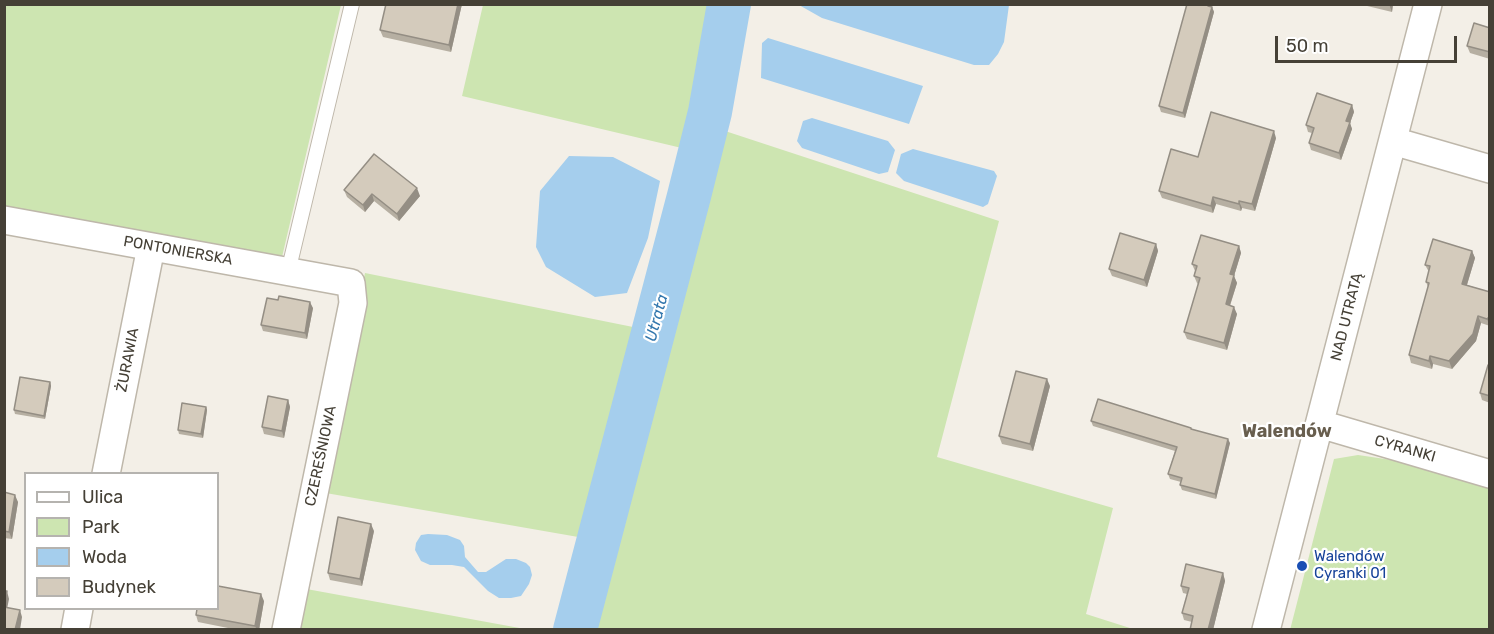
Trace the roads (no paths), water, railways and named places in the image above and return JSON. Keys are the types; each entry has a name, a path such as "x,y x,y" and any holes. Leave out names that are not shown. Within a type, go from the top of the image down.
{"street":[{"name":"NAD UTRATĄ","path":"1266,630 1428,4"},
{"path":"1393,141 1490,170"},
{"name":"PONTONIERSKA","path":"4,220 351,283"},
{"name":"ŻURAWIA","path":"106,472 151,246"},
{"name":"CZEREŚNIOWA","path":"286,630 353,303 351,283"},
{"name":"CYRANKI","path":"1320,424 1490,474"},
{"path":"75,630 79,610"}],"lane":[{"path":"288,272 352,4"}],"water":[{"path":"1009,4 1004,42 989,65 974,65 822,18 799,5"},
{"path":"768,38 923,86 909,124 761,78 762,43"},
{"path":"812,118 888,141 895,150 888,172 879,174 802,148 797,141 803,121"},
{"path":"913,149 994,171 997,176 988,204 983,207 904,181 896,173 901,154"},
{"path":"569,156 613,157 660,181 648,238 627,293 595,297 546,267 536,247 540,191"},
{"path":"421,535 447,535 460,540 464,546 465,557 478,572 486,572 506,559 516,559 526,563 532,575 529,584 521,596 499,598 488,591 464,567 430,565 421,561 415,550 416,543"}],"waterway":[{"name":"Utrata","path":"575,630 710,112 729,4"}],"place":[{"name":"Walendów Cyranki 01","path":"1302,566"}],"district":[{"name":"Walendów","path":"1287,432"}]}
